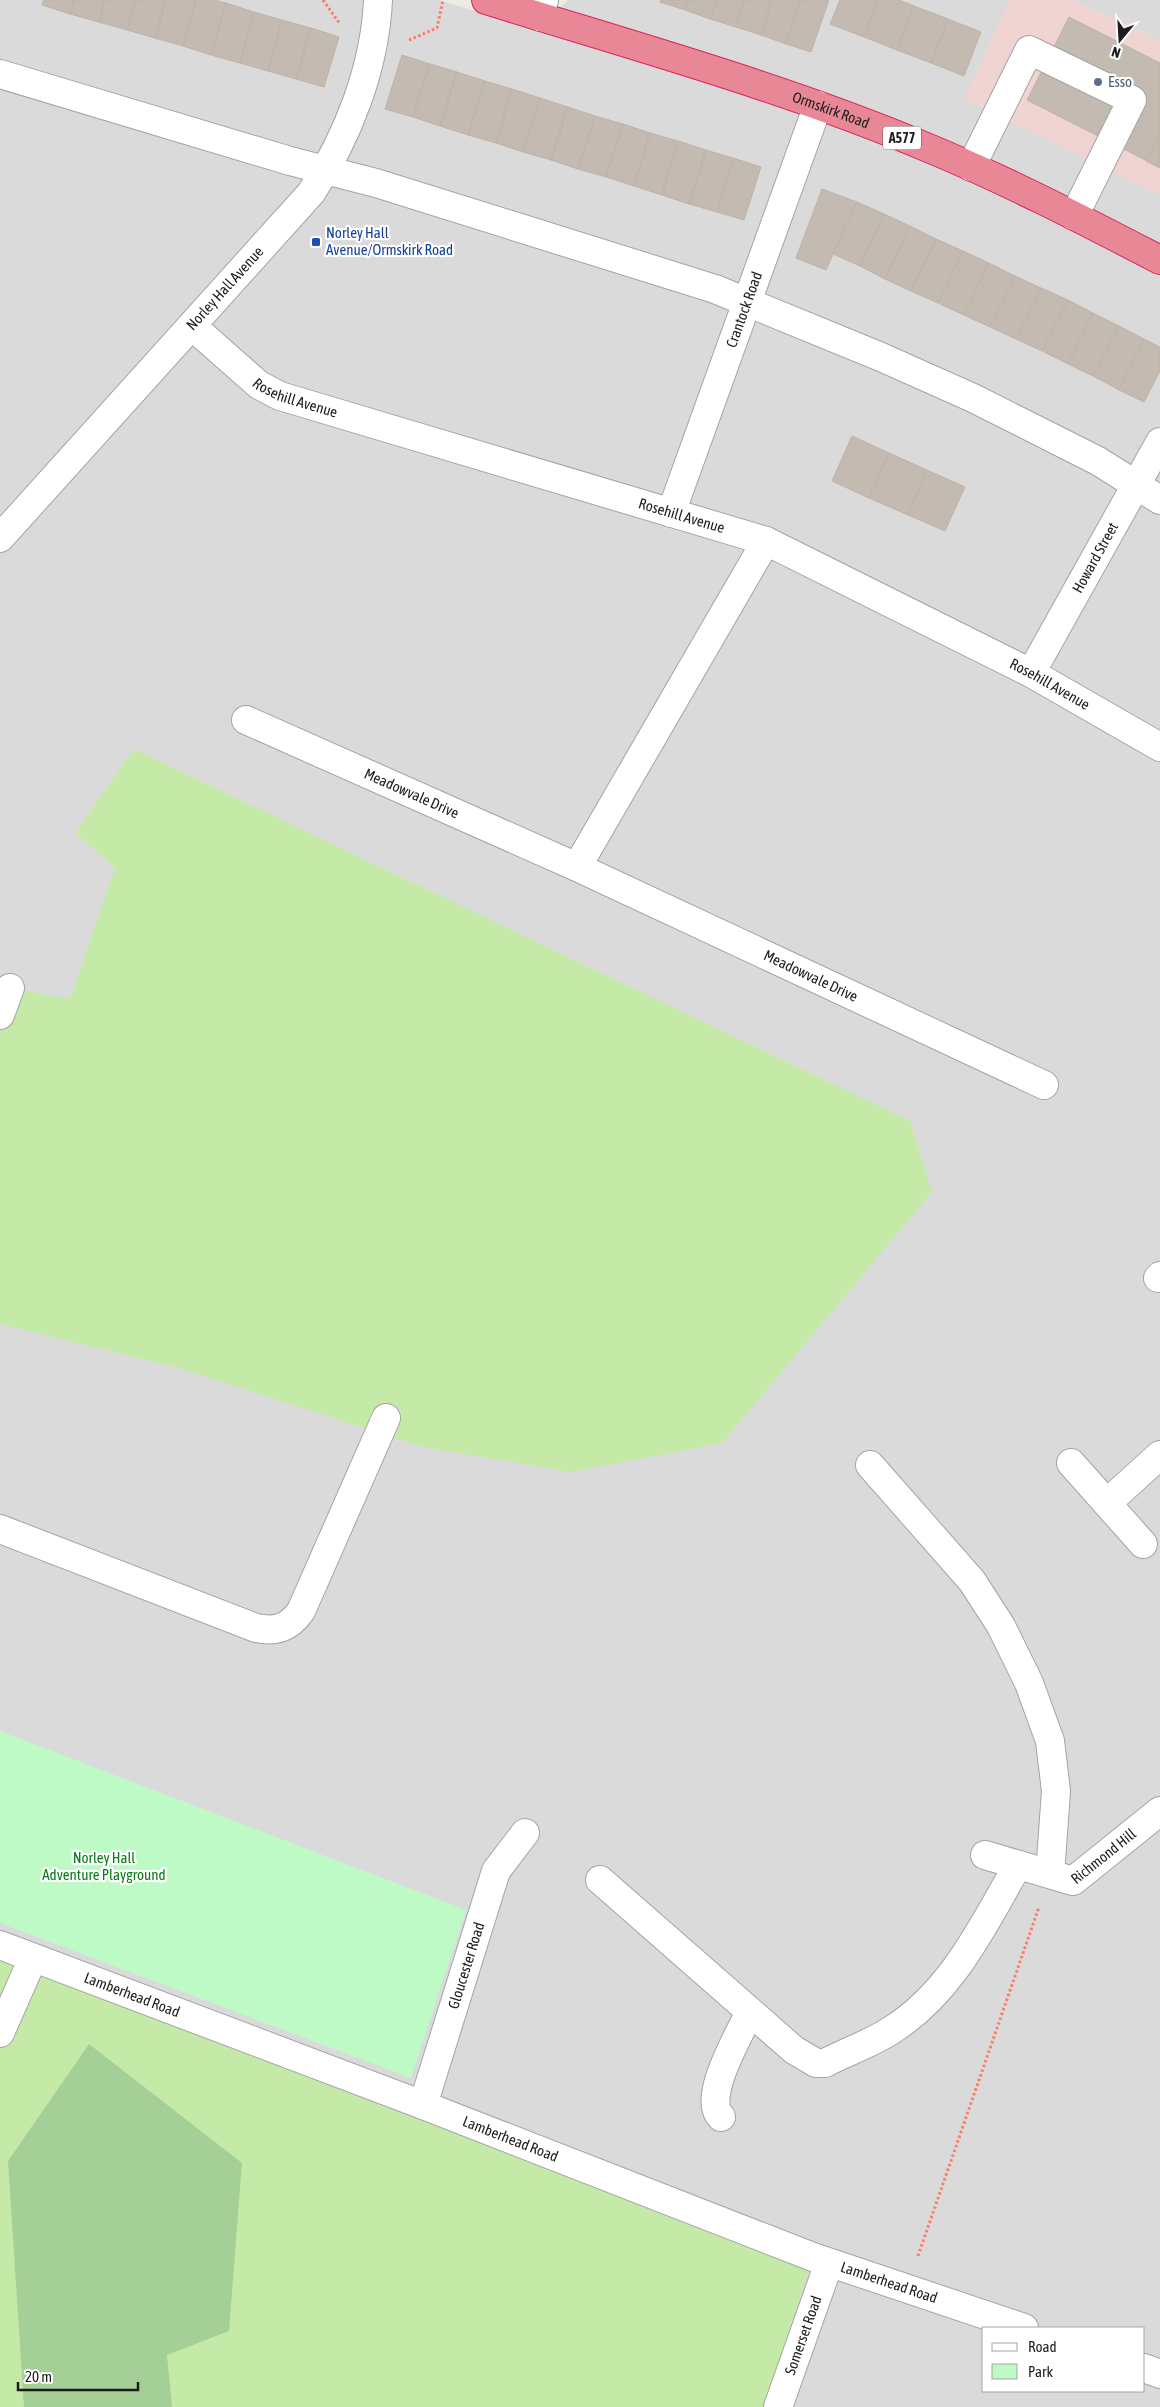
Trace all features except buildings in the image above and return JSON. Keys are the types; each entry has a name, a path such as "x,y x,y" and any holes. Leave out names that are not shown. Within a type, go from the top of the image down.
{"highway":[{"name":"Ormskirk Road","path":"486,0 542,9 818,105 926,147 971,167 1074,216 1160,260"}],"street":[{"name":"Norley Hall Avenue","path":"0,537 311,193 327,170 356,102 377,27 378,0"},
{"path":"971,167 1029,50 1132,100 1074,216"},
{"path":"0,74 122,112 327,170 558,239 715,289 881,357 973,398 1098,462 1160,500"},
{"name":"Crantock Road","path":"671,513 818,105"},
{"name":"Rosehill Avenue","path":"192,326 259,385 280,396 766,541 1031,672 1160,747"},
{"name":"Howard Street","path":"1031,672 1160,442"},
{"path":"577,867 766,541"},
{"name":"Meadowvale Drive","path":"246,720 577,867 1044,1085"},
{"path":"0,1015 10,988"},
{"path":"0,1530 256,1628 269,1631 281,1628 293,1623 300,1611 386,1418"},
{"path":"1107,1503 1160,1455"},
{"path":"1071,1464 1143,1544"},
{"path":"870,1465 972,1581 1001,1626 1029,1683 1050,1741 1056,1791 1050,1874"},
{"name":"Richmond Hill","path":"985,1854 1073,1881 1160,1811"},
{"name":"Gloucester Road","path":"423,2105 496,1871 525,1833"},
{"path":"600,1880 794,2050 816,2063 825,2063 890,2031 944,1984 959,1966 1018,1865"},
{"name":"Lamberhead Road","path":"0,1945 423,2105 829,2263 1021,2327"},
{"path":"0,2033 33,1958"},
{"path":"721,2117 716,2113 714,2105 721,2074 750,2012"},
{"name":"Somerset Road","path":"778,2407 829,2263"},
{"path":"1145,2368 1160,2374"}],"path":[{"path":"907,2289 1050,1874"}],"shaded area":[{"path":"0,0 438,0 538,30 568,0 1160,0 1160,2407 0,2407"},
{"path":"1010,0 1074,0 1160,40 1160,195 964,99"}],"green space":[{"path":"134,749 910,1121 932,1192 722,1443 571,1472 423,1447 179,1368 0,1324 0,1016 10,988 70,999 115,868 75,833"},
{"name":"Norley Hall Adventure Playground","path":"0,1731 466,1910 411,2078 0,1923"},
{"path":"0,1946 813,2257 764,2407 0,2407"},
{"path":"89,2044 242,2163 229,2331 167,2355 172,2407 24,2407 8,2161"}],"place":[{"name":"Esso","path":"1098,82"},
{"name":"Norley Hall Avenue/Ormskirk Road","path":"316,242"}]}
